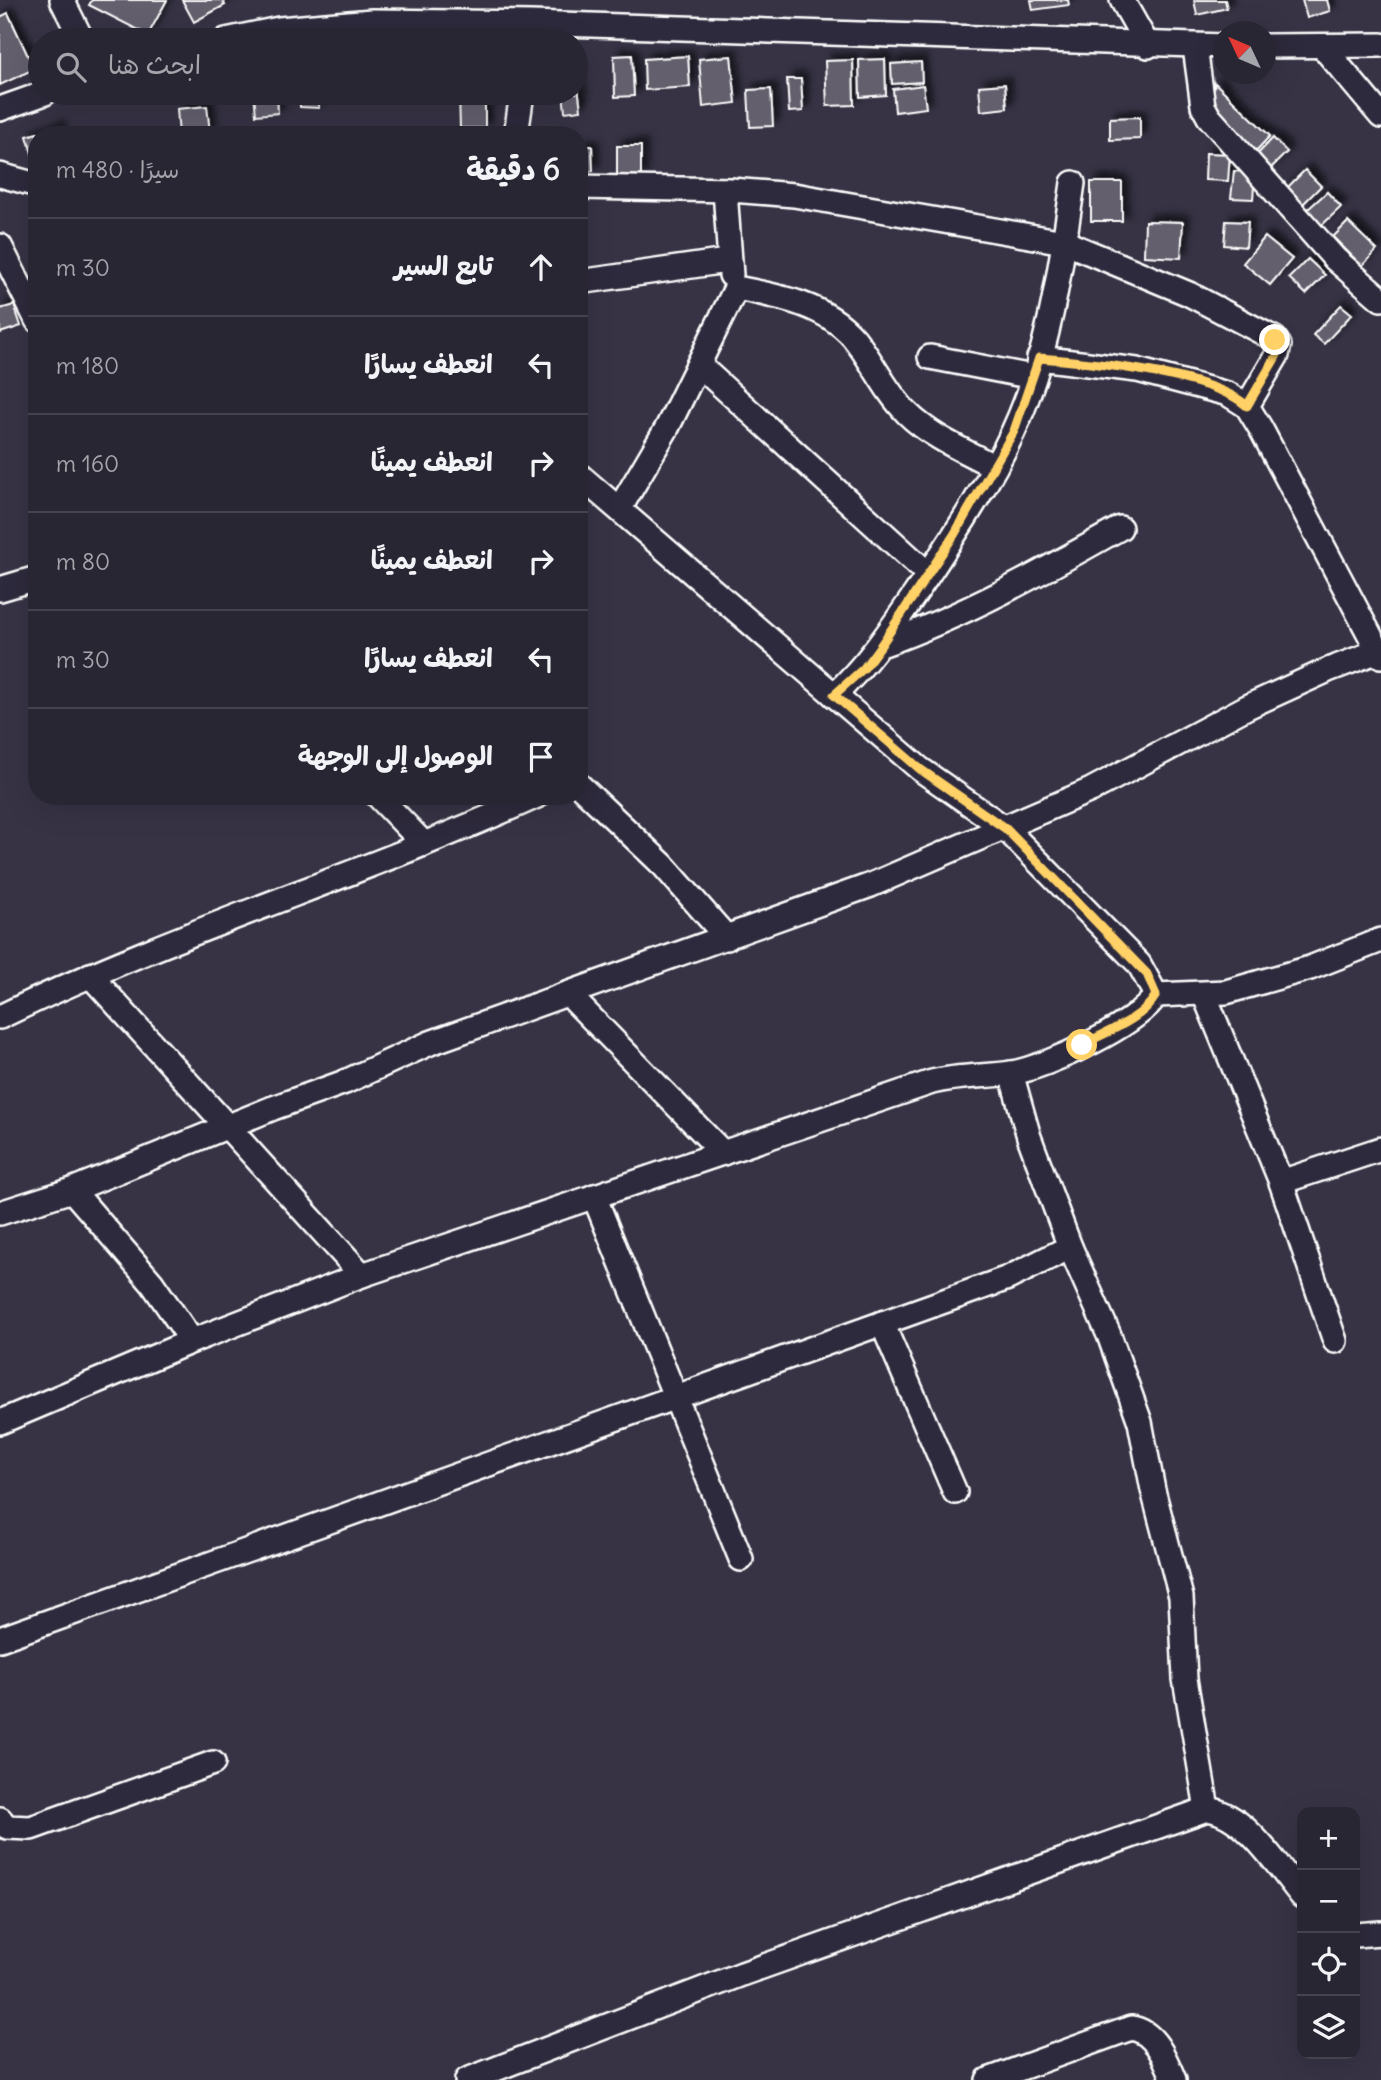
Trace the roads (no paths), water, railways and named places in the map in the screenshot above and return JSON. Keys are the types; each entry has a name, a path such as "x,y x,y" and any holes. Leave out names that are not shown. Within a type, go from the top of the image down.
{"street":[{"path":"62,0 76,28"},
{"path":"1122,0 1148,46"},
{"path":"284,28 367,10 506,28"},
{"path":"588,32 1213,47"},
{"path":"1276,46 1381,45"},
{"path":"1195,47 1203,106 1209,117 1326,249 1376,286"},
{"path":"1323,47 1381,116"},
{"path":"0,109 28,99"},
{"path":"517,126 520,105"},
{"path":"0,175 28,183"},
{"path":"834,695 864,668 881,645 995,467 1014,431 1036,367 1064,242 1073,183"},
{"path":"588,187 724,190 794,195 1064,242 1189,294 1275,340 1279,345 1277,355 1247,406"},
{"path":"620,508 645,469 736,288 727,261 724,190"},
{"path":"0,246 28,302"},
{"path":"588,281 727,261"},
{"path":"736,288 786,298 817,311 852,336 905,411 919,424 995,467"},
{"path":"0,1213 72,1190 345,1082 430,1044 871,885 1006,829 1091,790 1247,708 1380,653 1247,406 1228,394 1178,379 1114,366 1036,367 930,357"},
{"path":"699,365 928,574"},
{"path":"588,482 920,769 1006,829 1139,964 1156,995"},
{"path":"881,645 941,623 988,601 1120,528"},
{"path":"0,589 28,581"},
{"path":"588,794 663,865 727,937"},
{"path":"387,805 424,844"},
{"path":"0,1017 90,975 244,912 424,844 516,805"},
{"path":"0,1422 192,1341 362,1275 932,1082 972,1074 1012,1073 1041,1065 1124,1023 1143,1010 1156,995 1226,992 1310,968 1381,940"},
{"path":"90,975 362,1275"},
{"path":"568,994 723,1153"},
{"path":"1204,994 1281,1182 1335,1341"},
{"path":"1012,1073 1029,1137 1070,1247 1109,1335 1140,1422 1158,1513 1182,1605 1185,1679 1208,1809"},
{"path":"1281,1182 1381,1149"},
{"path":"72,1190 152,1283 192,1341"},
{"path":"594,1196 741,1559"},
{"path":"0,1639 373,1508 674,1396 1008,1278 1070,1247"},
{"path":"882,1323 955,1492"},
{"path":"2,1827 31,1828 213,1763"},
{"path":"467,2080 742,1974 1208,1809 1229,1814 1242,1825 1297,1890"},
{"path":"1360,1935 1381,1933"},
{"path":"988,2080 1131,2028 1144,2031 1154,2042 1174,2080"}]}
